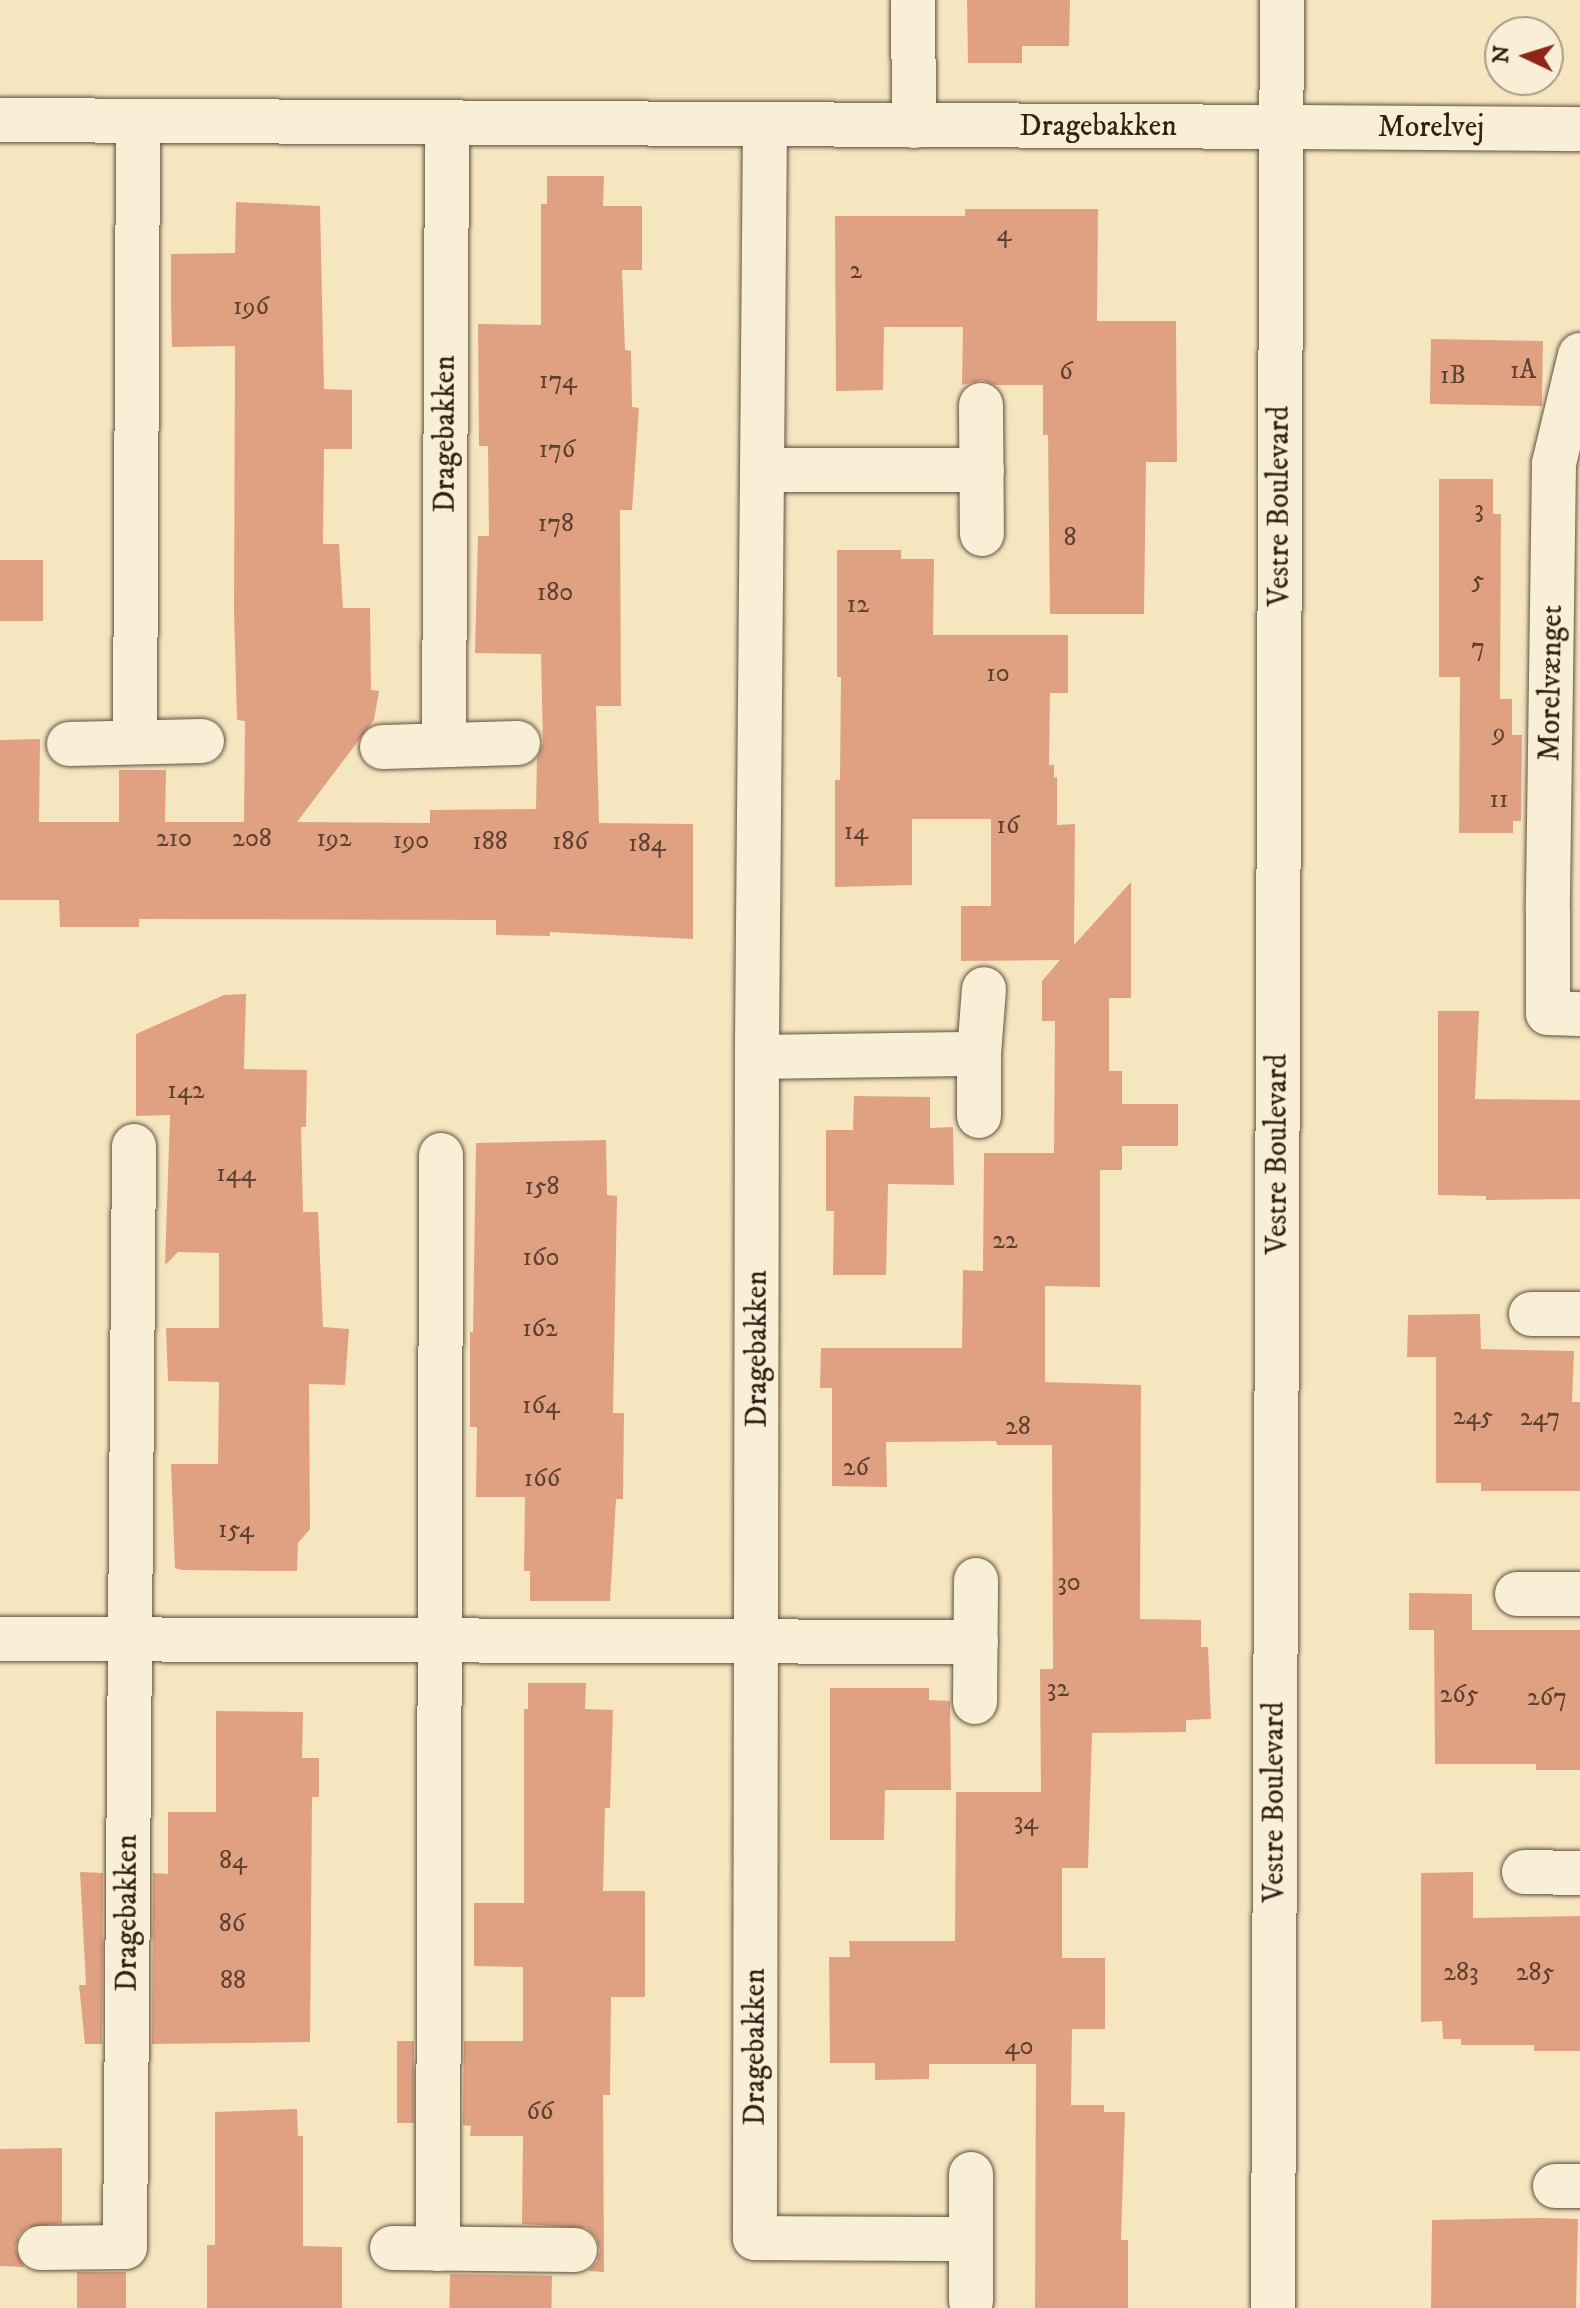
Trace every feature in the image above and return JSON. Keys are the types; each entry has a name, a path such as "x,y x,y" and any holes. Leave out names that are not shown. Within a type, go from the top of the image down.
{"street":[{"path":"913,0 914,126"},
{"name":"Vestre Boulevard","path":"1273,2308 1282,0"},
{"name":"Dragebakken","path":"0,120 1282,127"},
{"path":"135,742 138,122"},
{"name":"Dragebakken","path":"444,745 447,122"},
{"name":"Dragebakken","path":"765,126 758,1057 755,2238 971,2239"},
{"name":"Morelvej","path":"1282,127 1580,129"},
{"name":"Morelvænget","path":"1564,1014 1554,463 1580,355"},
{"path":"981,405 982,534"},
{"path":"762,470 982,470"},
{"path":"69,744 202,741"},
{"path":"382,747 518,743"},
{"path":"979,1116 979,1054 984,989"},
{"path":"758,1057 979,1054"},
{"name":"Dragebakken","path":"40,2248 125,2247 134,1146"},
{"path":"438,2249 441,1155"},
{"path":"1531,1314 1580,1314"},
{"path":"975,1702 976,1580"},
{"path":"1517,1594 1580,1594"},
{"path":"0,1639 976,1642"},
{"path":"1524,1872 1580,1873"},
{"path":"971,2174 971,2301"},
{"path":"392,2248 575,2250"}],"building":[{"path":"967,0 1070,0 1069,46 1022,46 1022,63 968,63"},
{"path":"547,176 604,176 603,206 642,206 642,270 622,270 625,350 631,351 632,407 639,408 632,510 620,510 621,706 596,706 599,823 693,824 693,939 550,932 550,936 496,935 496,920 139,919 139,927 60,927 59,900 0,900 0,740 40,739 39,822 119,822 119,770 166,770 165,822 244,822 245,721 237,720 234,610 235,346 172,347 171,305 171,254 235,253 236,202 320,206 324,389 352,390 352,449 324,449 323,544 339,544 343,608 370,608 371,690 379,691 374,720 297,822 430,823 430,810 536,809 537,759 543,743 541,654 475,653 478,536 489,536 488,446 479,446 478,324 541,325 541,204 547,204"},
{"path":"965,209 1098,209 1097,321 1176,321 1177,462 1146,462 1144,614 1050,614 1048,435 1043,435 1043,385 995,385 982,380 962,385 963,327 884,327 883,390 836,391 835,216 965,216"},
{"path":"1431,339 1543,341 1542,406 1430,404"},
{"path":"1439,479 1493,479 1493,514 1501,514 1500,699 1512,699 1512,735 1522,735 1521,821 1513,821 1513,833 1459,833 1460,677 1439,677"},
{"path":"837,550 901,550 901,559 934,559 933,635 1068,635 1068,693 1050,693 1049,765 1054,765 1054,778 1057,777 1057,825 1075,824 1074,945 1131,882 1131,998 1109,998 1109,1071 1122,1071 1122,1104 1178,1104 1178,1146 1122,1146 1122,1170 1100,1170 1100,1287 1045,1286 1045,1382 1141,1385 1140,1619 1201,1620 1201,1647 1208,1647 1211,1719 1186,1720 1186,1732 1092,1733 1088,1868 1062,1868 1062,1958 1105,1958 1105,2029 1072,2029 1071,2105 1104,2105 1104,2112 1125,2112 1121,2240 1128,2240 1128,2308 1035,2308 1036,2064 929,2064 929,2079 875,2080 875,2063 830,2063 829,1957 850,1957 849,1941 955,1941 956,1792 1041,1792 1040,1669 1053,1669 1052,1445 997,1445 996,1441 886,1442 887,1487 832,1486 832,1388 820,1388 821,1348 962,1348 963,1270 983,1271 984,1153 1054,1153 1055,1021 1042,1021 1042,981 1060,960 961,961 961,906 991,906 991,819 912,819 912,885 835,887 835,780 840,780 841,677 837,677"},
{"path":"0,560 43,560 43,621 0,621"},
{"path":"246,994 244,1069 307,1070 306,1127 301,1127 303,1212 318,1212 323,1327 349,1329 345,1385 309,1384 310,1529 298,1543 297,1571 182,1570 175,1568 171,1464 218,1464 219,1382 168,1381 166,1328 219,1328 219,1253 178,1252 165,1265 170,1115 136,1116 136,1034 224,995"},
{"path":"1438,1011 1479,1011 1475,1099 1580,1100 1580,1199 1486,1200 1486,1196 1438,1195"},
{"path":"854,1096 930,1097 930,1128 953,1127 954,1185 888,1184 886,1275 833,1275 834,1211 826,1211 826,1130 853,1130"},
{"path":"606,1140 607,1195 617,1196 613,1413 624,1413 623,1499 616,1499 610,1601 530,1601 530,1571 524,1571 525,1497 476,1497 477,1427 470,1427 470,1332 473,1332 476,1143"},
{"path":"1480,1314 1481,1349 1574,1351 1572,1402 1580,1402 1580,1491 1481,1491 1481,1483 1436,1483 1436,1357 1407,1357 1408,1315"},
{"path":"1409,1593 1472,1594 1472,1630 1580,1630 1580,1770 1536,1770 1536,1764 1435,1764 1434,1630 1409,1630"},
{"path":"528,1683 586,1683 585,1709 613,1710 610,1808 605,1808 603,1891 645,1891 645,1997 611,1997 610,2095 603,2095 604,2272 588,2271 597,2262 600,2250 596,2237 587,2228 522,2224 523,2136 470,2136 471,2126 463,2125 464,2041 523,2041 523,1967 474,1966 474,1903 524,1903 524,1709 528,1709"},
{"path":"830,1688 929,1688 929,1700 950,1701 951,1790 885,1790 884,1840 830,1840"},
{"path":"216,1711 303,1712 302,1758 319,1758 319,1797 312,1797 310,2042 152,2044 153,1873 168,1874 168,1812 216,1812"},
{"path":"80,1872 103,1873 102,2044 85,2044 79,1985 86,1985"},
{"path":"1473,1872 1473,1918 1580,1916 1580,2051 1534,2051 1534,2045 1461,2045 1461,2039 1443,2039 1442,2021 1421,2022 1421,1873"},
{"path":"397,2041 414,2041 414,2123 397,2123"},
{"path":"297,2109 298,2136 303,2136 303,2246 342,2247 342,2308 207,2308 207,2245 215,2245 215,2112"},
{"path":"62,2148 62,2223 27,2227 19,2235 15,2248 24,2267 0,2266 0,2149"},
{"path":"1578,2219 1576,2308 1431,2308 1432,2220"},
{"path":"77,2272 126,2272 126,2308 77,2308"},
{"path":"450,2274 552,2276 551,2308 449,2308"}]}
